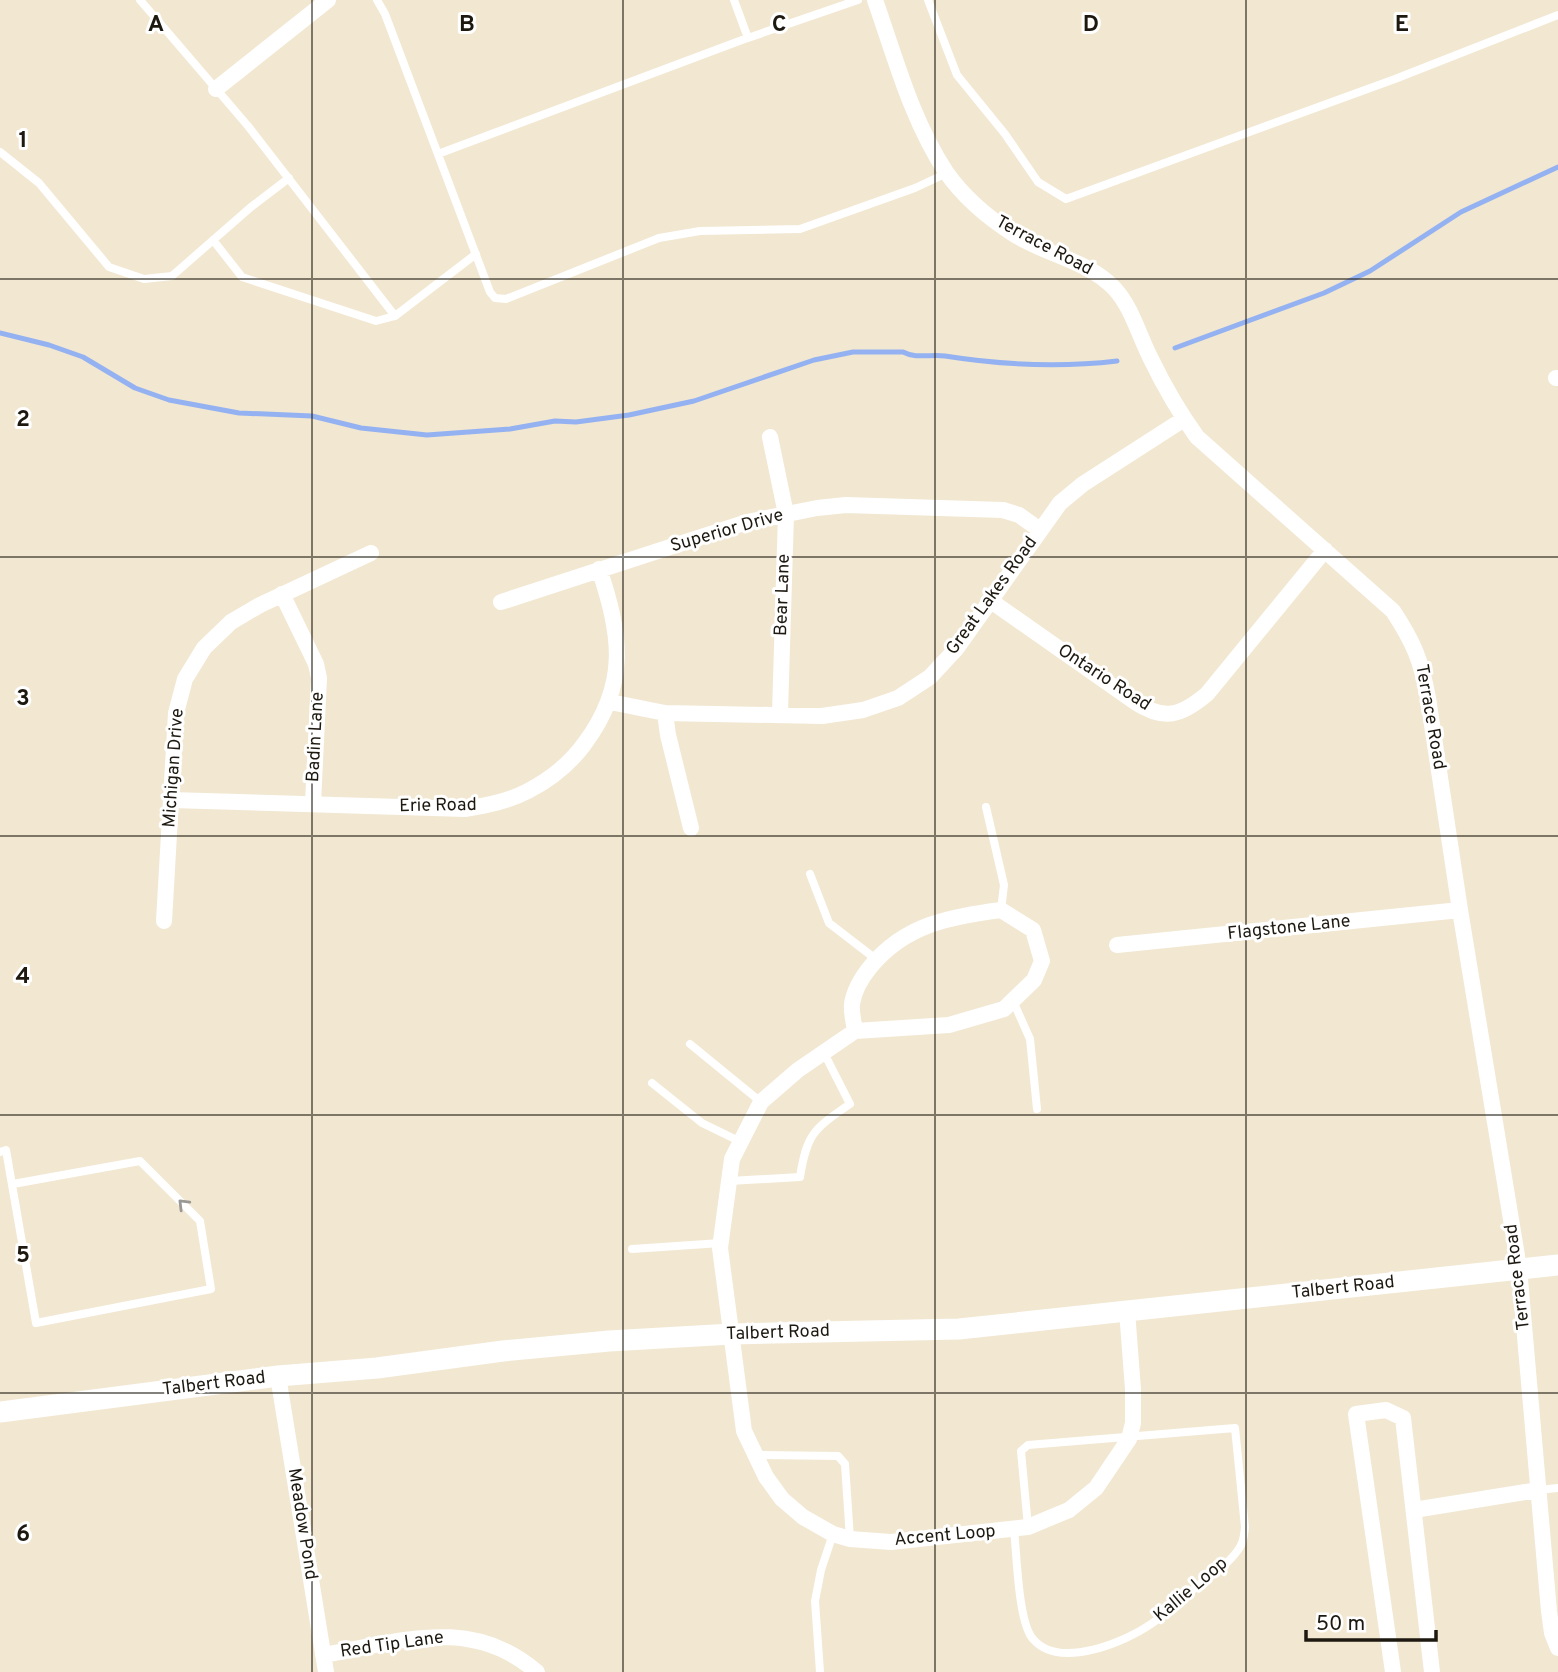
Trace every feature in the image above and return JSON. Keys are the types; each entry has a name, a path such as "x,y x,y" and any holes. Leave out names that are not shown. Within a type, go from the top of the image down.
{"street":[{"path":"216,89 328,0"},
{"name":"Terrace Road","path":"875,0 921,125 947,173 984,214 1015,235 1088,267 1115,289 1184,419 1197,437 1215,456 1393,611 1413,640 1422,664 1519,1268 1551,1622 1558,1648"},
{"name":"Great Lakes Road","path":"610,702 665,713 780,713 822,716 863,710 898,698 930,677 956,649 1060,503 1083,484 1184,419"},
{"name":"Bear Lane","path":"770,437 786,514 780,713"},
{"name":"Superior Drive","path":"501,602 747,522 846,505 1003,510 1019,515 1040,530"},
{"name":"Ontario Road","path":"991,601 1150,712 1171,715 1190,709 1207,694 1325,550"},
{"name":"Michigan Drive","path":"164,921 176,713 185,679 204,648 232,622 282,594 371,552"},
{"name":"Erie Road","path":"171,800 466,809 502,802 527,791 555,775 583,746 610,702 616,665 616,637 610,601 599,569"},
{"name":"Badin Lane","path":"282,594 316,664 318,678 313,803"},
{"path":"665,713 691,828"},
{"path":"761,1102 798,1070 855,1031 950,1025 1004,1009 1034,980 1042,961 1033,930 1001,910 953,917 914,932 886,948 860,980 852,1005 855,1031"},
{"name":"Flagstone Lane","path":"1117,945 1460,910"},
{"name":"Accent Loop","path":"761,1102 732,1159 721,1243 744,1431 754,1455 782,1499 803,1517 833,1534 850,1539 891,1542 1021,1529 1069,1510 1096,1488 1129,1438 1133,1423 1133,1389 1127,1311"},
{"name":"Talbert Road","path":"0,1412 278,1376 377,1368 503,1351 609,1341 732,1334 959,1329 1558,1265"},
{"name":"Meadow Pond","path":"278,1376 326,1672"},
{"path":"1393,1672 1356,1414 1386,1410 1404,1418 1432,1672"},
{"path":"1414,1510 1538,1490"},
{"name":"Red Tip Lane","path":"323,1655 430,1637 467,1637 503,1648 537,1672"}],"lane":[{"path":"140,0 289,178 395,316"},
{"path":"377,0 385,14 490,292 495,298 506,299 659,239 700,231 800,229 915,188 947,173"},
{"path":"734,0 748,38"},
{"path":"438,154 748,38 858,0"},
{"path":"928,0 957,75 1005,134 1038,182 1066,200 1395,79 1558,15"},
{"path":"0,152 39,183 109,267 144,279 172,276 289,178"},
{"path":"214,240 242,277 376,321 395,316 476,254"},
{"path":"986,807 1004,885 1001,910"},
{"path":"810,874 829,923 877,960"},
{"path":"1013,1001 1030,1039 1037,1109"},
{"path":"690,1044 761,1102"},
{"path":"729,1181 800,1177 805,1149 819,1126 850,1104 824,1053"},
{"path":"652,1083 702,1123 741,1142"},
{"path":"0,1152 6,1150 36,1323 211,1289 200,1221 139,1161 13,1184"},
{"path":"632,1248 721,1243"},
{"name":"Kallie Loop","path":"1021,1529 1025,1622 1033,1639 1047,1650 1067,1653 1090,1650 1132,1636 1153,1623 1230,1559 1244,1540 1245,1527 1235,1428 1129,1438"},
{"path":"1021,1529 1021,1451 1028,1445 1129,1438"},
{"path":"754,1455 838,1456 845,1464 850,1539"},
{"path":"1538,1490 1558,1488"},
{"path":"820,1672 815,1601 821,1570 833,1534"}],"waterway":[{"path":"1175,348 1324,293 1370,271 1461,212 1558,167"},
{"path":"0,333 83,357 135,388 169,400 239,413 312,416 361,428 427,435 510,429 555,421 576,422 629,415 694,401 814,360 853,352 903,352 918,356 1031,364 1117,361"}]}
